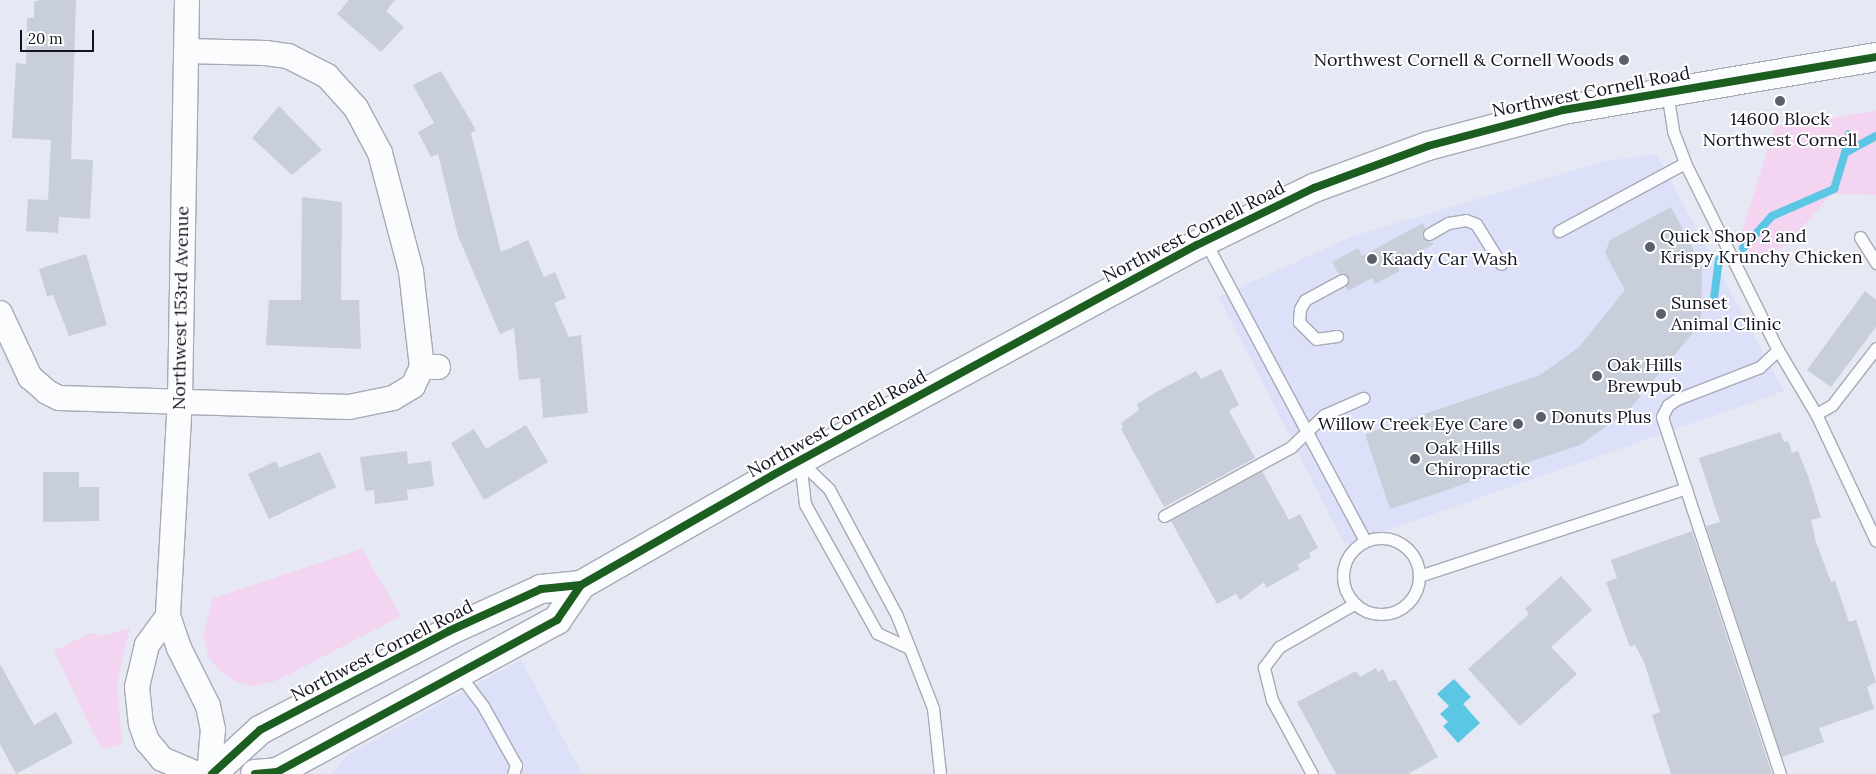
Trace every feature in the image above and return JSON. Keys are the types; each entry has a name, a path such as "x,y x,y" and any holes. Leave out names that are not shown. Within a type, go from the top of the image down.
{"main road":[{"name":"Northwest Cornell Road","path":"210,774 260,730 416,649 541,588 581,584 800,460 1205,241 1314,188 1428,146 1563,110 1666,90 1876,57"},
{"name":"Northwest Cornell Road","path":"256,774 277,772 557,620 581,584"}],"street":[{"name":"Northwest 153rd Avenue","path":"187,0 180,399 168,616 179,648 208,706 213,729 210,774"},
{"path":"0,313 30,377 47,392 59,398 180,399 348,407 370,404 405,393 430,367 411,271 380,153 356,108 327,76 288,56 266,53 186,50"},
{"path":"168,616 147,645 138,687 141,724 147,741 162,760 198,774"}],"lane":[{"path":"1666,90 1673,130 1684,163 1778,350 1816,414 1876,541"},
{"path":"1559,231 1684,163"},
{"path":"1429,234 1448,223 1466,220 1476,224 1501,264"},
{"path":"1860,237 1876,263"},
{"path":"1205,241 1365,541"},
{"path":"1337,336 1316,339 1299,322 1300,309 1305,300 1342,280"},
{"path":"1816,414 1832,405 1876,348"},
{"path":"1778,350 1760,367 1668,405 1662,417 1780,774"},
{"path":"1164,516 1291,447 1324,415 1364,398"},
{"path":"800,460 805,504 877,633 909,648"},
{"path":"800,460 829,489 897,616 933,708 940,774"},
{"path":"1420,576 1686,488"},
{"path":"1387,539 1408,549 1416,561 1420,576 1417,590 1409,603 1396,612 1382,615 1367,612 1354,604 1345,592 1342,578 1345,562 1353,550 1365,541 1387,539"},
{"path":"1312,774 1272,700 1264,667 1279,647 1354,604"},
{"path":"459,674 516,765 512,774"}],"shaded area":[{"path":"1876,111 1876,195 1831,194 1789,243 1759,261 1739,241 1775,126"},
{"path":"1656,154 1784,391 1345,545 1219,297 1353,236 1601,162"},
{"path":"362,549 401,616 276,681 253,686 235,681 221,672 209,658 203,634 213,598"},
{"path":"130,628 117,682 122,744 105,748 100,747 54,651 90,633 103,636"},
{"path":"521,660 582,774 332,774 347,755"}],"water":[{"path":"1454,679 1471,697 1463,704 1480,723 1458,743 1443,726 1448,722 1440,714 1449,706 1437,694"}],"building":[{"path":"40,0 76,0 71,159 93,160 90,219 59,217 58,233 26,231 28,199 48,200 51,140 12,138 16,63 26,64 27,18 34,18 34,2"},
{"path":"349,0 395,0 386,11 404,27 381,52 337,14"},
{"path":"441,71 476,130 471,133 501,252 528,240 544,277 555,272 566,298 554,303 569,337 581,335 588,413 543,418 540,378 519,380 514,328 500,334 458,236 438,154 431,157 418,132 434,123 413,85"},
{"path":"279,106 322,150 292,175 252,138"},
{"path":"302,197 342,202 341,300 359,300 361,349 266,345 269,300 301,300"},
{"path":"1671,207 1702,266 1701,323 1629,410 1580,445 1390,509 1365,434 1540,375 1579,347 1625,290 1605,253 1610,240"},
{"name":"Kaady Car Wash","path":"1423,223 1425,228 1422,237 1434,244 1396,265 1400,271 1375,284 1372,278 1348,291 1346,287 1348,276 1338,273 1332,262 1358,248 1362,256"},
{"path":"86,254 107,325 69,336 53,295 47,296 39,269"},
{"path":"1865,291 1876,300 1876,327 1831,387 1807,370"},
{"path":"1221,369 1239,405 1229,411 1255,458 1164,507 1121,429 1123,427 1121,423 1139,410 1137,404 1158,391 1196,371 1201,379"},
{"path":"526,425 548,462 484,500 451,443 474,429 486,449"},
{"path":"1780,432 1784,442 1788,441 1792,453 1798,451 1808,476 1821,517 1811,520 1816,542 1831,582 1835,581 1849,622 1856,620 1876,682 1867,687 1874,709 1819,728 1824,742 1782,757 1706,526 1720,522 1699,458"},
{"path":"407,451 408,464 431,461 434,486 407,490 408,500 375,504 374,490 365,491 360,457"},
{"path":"320,452 336,487 269,519 248,474 276,461 279,468"},
{"path":"1262,471 1289,520 1300,514 1318,548 1309,553 1311,557 1297,565 1300,569 1266,588 1264,582 1240,600 1236,594 1217,604 1171,521"},
{"path":"43,472 79,472 79,487 99,487 99,521 43,522"},
{"path":"1692,531 1772,774 1671,774 1652,715 1660,712 1644,662 1635,645 1630,647 1606,582 1617,578 1611,560"},
{"path":"1561,576 1592,610 1551,647 1577,674 1520,726 1468,669 1529,614 1525,609"},
{"path":"0,664 34,725 56,712 73,743 16,774 0,744"},
{"path":"1376,668 1378,672 1383,669 1389,682 1395,679 1438,757 1408,774 1336,774 1297,702 1356,671 1360,677"}],"waterway":[{"path":"1845,153 1849,134"},
{"path":"1743,248 1772,216 1834,189 1845,153 1876,136"},
{"path":"1713,306 1719,259"}],"cycle path":[{"path":"212,774 260,730 449,631 541,589 581,585 773,475 1197,245 1314,188 1428,146 1563,110 1876,57"},
{"path":"255,774 277,772 557,620 581,585"}],"place":[{"name":"Northwest Cornell & Cornell Woods","path":"1624,60"},
{"name":"14600 Block Northwest Cornell","path":"1780,101"},
{"name":"Quick Shop 2 and Krispy Krunchy Chicken","path":"1650,247"},
{"name":"Kaady Car Wash","path":"1372,259"},
{"name":"Sunset Animal Clinic","path":"1661,314"},
{"name":"Oak Hills Brewpub","path":"1597,376"},
{"name":"Donuts Plus","path":"1541,417"},
{"name":"Willow Creek Eye Care","path":"1518,424"},
{"name":"Oak Hills Chiropractic","path":"1415,459"}]}
